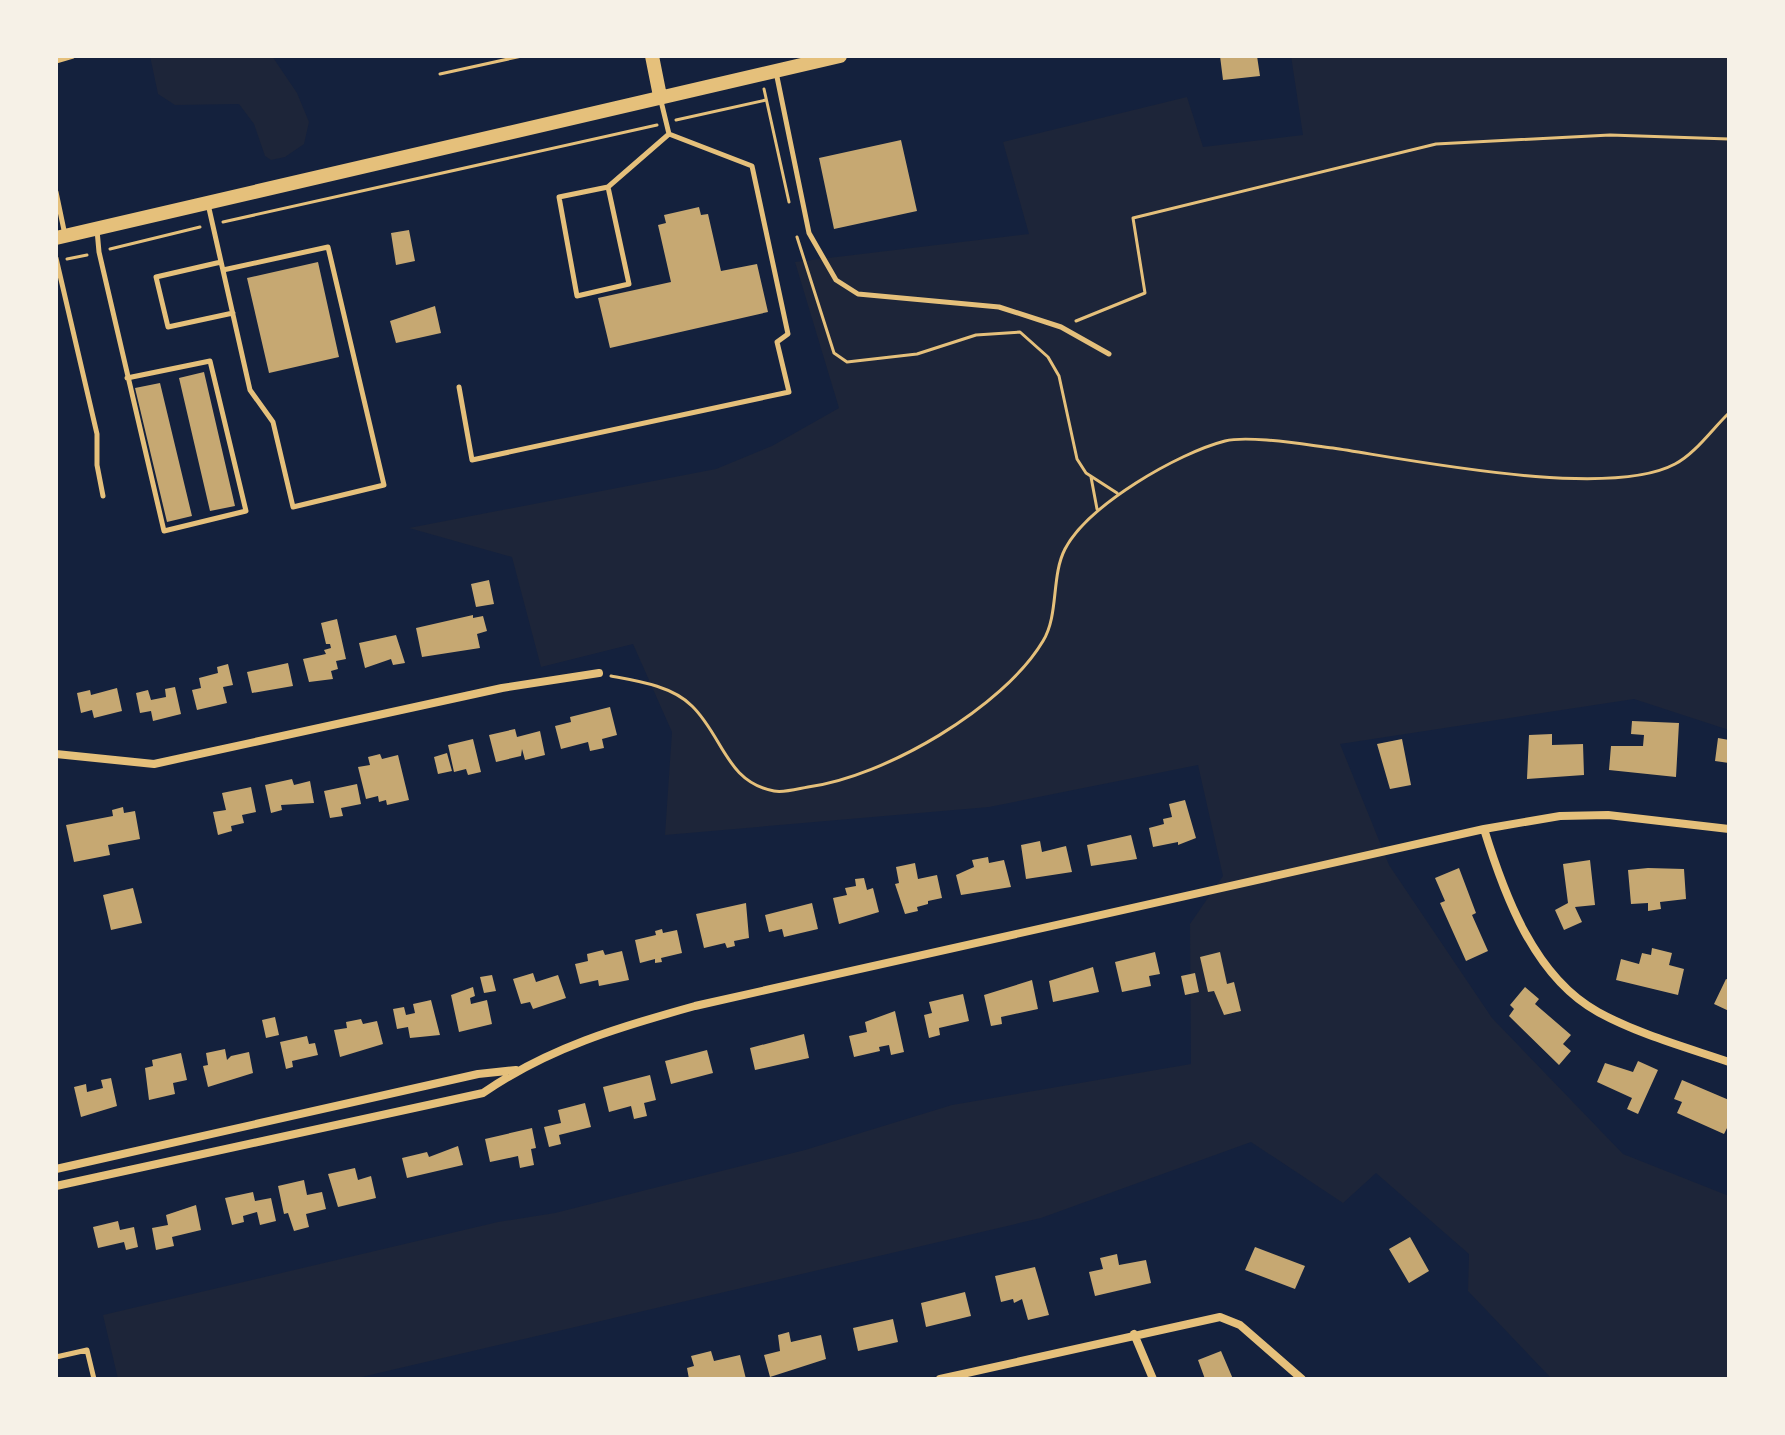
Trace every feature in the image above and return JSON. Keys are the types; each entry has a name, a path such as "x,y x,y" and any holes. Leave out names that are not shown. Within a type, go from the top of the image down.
{"street":[{"path":"652,56 660,96"},
{"path":"61,237 840,56"},
{"path":"56,754 154,764 502,688 599,673"},
{"path":"56,1186 483,1093 517,1070 595,1034 695,1006 1484,829 1560,816 1608,815 1729,829"},
{"path":"1484,829 1498,876 1517,916 1538,953 1565,986 1595,1010 1627,1026 1729,1062"},
{"path":"56,1169 478,1074 517,1070"},
{"path":"940,1379 1208,1318 1230,1320 1302,1379"},
{"path":"1134,1334 1153,1379"}],"lane":[{"path":"56,61 73,56"},
{"path":"776,71 809,233 836,280 858,294 999,307 1061,327 1109,354"},
{"path":"660,96 669,134"},
{"path":"608,187 629,284 577,296 559,197 608,187 669,134"},
{"path":"459,387 472,460 789,392 777,342 788,334 752,166 669,134"},
{"path":"56,192 61,237"},
{"path":"208,203 221,262 233,313 250,390 273,422 293,507 384,485 328,247 223,270"},
{"path":"97,229 99,252 127,378 164,531 246,511 210,361 127,378"},
{"path":"56,260 97,434 97,465 103,496"},
{"path":"221,262 156,277 168,327 233,313"},
{"path":"56,1357 87,1350 94,1379"}],"path":[{"path":"440,74 522,56"},
{"path":"56,260 766,100"},
{"path":"1061,327 1145,293 1133,218 1436,144 1610,135 1729,139"},
{"path":"599,673 654,685 692,706 735,771 742,778 776,792 864,776 900,758 967,715 1018,674 1045,638 1064,549 1098,510 1117,493 1227,440 1301,444 1531,477 1636,477 1676,464 1729,413"},
{"path":"1091,477 1098,510"}],"shaded area":[{"path":"150,56 272,56 297,93 309,122 304,144 285,157 271,160 265,156 254,124 239,104 175,105 158,94"},
{"path":"1291,56 1729,56 1729,730 1634,699 1340,744 1389,865 1492,1018 1623,1154 1729,1196 1729,1379 1551,1378 1468,1291 1469,1254 1376,1173 1343,1203 1251,1142 1041,1218 353,1379 118,1379 103,1315 498,1222 555,1213 805,1150 952,1105 1191,1064 1190,924 1223,876 1198,765 989,807 665,835 672,732 633,644 541,667 512,557 409,528 716,469 772,446 839,408 795,262 1029,234 1003,142 1187,97 1203,147 1303,135"}],"building":[{"path":"1220,56 1257,56 1260,76 1223,80"},
{"path":"901,140 917,211 834,229 819,158"},
{"path":"699,207 701,215 708,214 721,271 757,264 768,312 610,348 598,298 671,282 658,225 666,223 664,215"},
{"path":"409,230 415,261 396,265 391,233"},
{"path":"318,262 339,357 269,373 247,278"},
{"path":"435,306 441,333 396,343 390,321"},
{"path":"204,372 235,506 210,511 179,378"},
{"path":"160,383 192,516 167,522 135,388"},
{"path":"489,580 494,604 476,607 471,584"},
{"path":"473,615 473,618 483,616 487,631 477,634 480,648 422,657 416,628"},
{"path":"337,619 346,659 336,661 338,669 331,671 333,679 309,682 303,659 326,654 324,650 331,648 330,644 326,644 321,623"},
{"path":"396,635 405,663 393,665 391,659 365,668 359,643"},
{"path":"288,663 293,686 252,693 247,672"},
{"path":"228,664 233,685 223,687 227,703 197,710 192,690 201,688 199,678 218,673 217,667"},
{"path":"175,687 181,714 153,721 151,711 140,713 136,693 148,690 151,700 166,697 165,689"},
{"path":"117,688 122,711 94,718 92,710 81,713 77,693 90,690 91,695"},
{"path":"610,707 617,735 602,739 604,748 590,751 588,742 561,749 555,726 571,722 570,717"},
{"path":"1632,721 1679,723 1676,777 1609,770 1611,746 1643,746 1644,735 1631,734"},
{"path":"515,729 517,737 540,731 545,755 525,760 522,749 521,756 496,762 489,735"},
{"path":"1552,734 1552,745 1583,744 1584,775 1527,779 1529,735"},
{"path":"1718,738 1729,740 1729,763 1715,761"},
{"path":"473,739 481,772 468,775 466,769 454,772 448,745"},
{"path":"1402,739 1411,785 1390,789 1377,744"},
{"path":"447,753 452,771 438,774 434,757"},
{"path":"380,754 382,759 398,755 409,800 387,805 386,800 379,802 378,796 366,799 358,767 370,765 368,757"},
{"path":"292,779 294,785 310,781 314,803 281,805 282,810 271,813 265,785"},
{"path":"357,784 361,804 341,808 343,816 330,818 324,791"},
{"path":"251,787 256,812 242,815 244,823 231,826 232,831 218,835 213,812 226,810 222,793"},
{"path":"1185,800 1196,838 1178,845 1178,842 1153,847 1149,828 1164,824 1163,819 1172,817 1169,804"},
{"path":"123,807 124,813 135,811 140,839 108,845 110,855 74,862 66,825 113,816 112,810"},
{"path":"1131,835 1137,859 1091,866 1087,845"},
{"path":"1040,841 1042,852 1066,846 1072,872 1026,879 1021,845"},
{"path":"988,857 989,863 1004,860 1011,887 961,895 956,875 974,867 972,860"},
{"path":"1590,860 1595,905 1575,907 1582,922 1564,930 1555,910 1568,903 1563,864"},
{"path":"915,863 918,879 937,875 942,898 928,901 928,904 917,907 918,911 905,914 895,884 899,883 896,867"},
{"path":"1459,868 1476,913 1472,915 1488,951 1466,961 1440,903 1445,901 1435,878"},
{"path":"1684,869 1686,899 1660,902 1661,909 1648,911 1648,903 1631,904 1628,870"},
{"path":"864,878 867,890 873,888 879,912 839,924 833,898 847,895 845,888 856,886 855,879"},
{"path":"133,888 142,923 111,930 103,895"},
{"path":"746,903 749,938 734,941 735,946 727,948 725,943 704,948 696,914"},
{"path":"812,903 818,929 784,937 782,929 769,932 765,915"},
{"path":"662,929 663,933 677,930 682,953 661,958 662,962 655,963 655,959 640,963 635,940 656,935 655,931"},
{"path":"1652,948 1672,953 1669,965 1684,969 1678,995 1616,980 1621,959 1639,964 1642,953 1651,955"},
{"path":"603,950 605,955 622,951 629,980 599,986 598,980 580,984 575,964 588,961 587,954"},
{"path":"1155,952 1160,974 1149,976 1151,986 1122,992 1115,962"},
{"path":"1220,952 1227,984 1234,982 1241,1011 1224,1015 1214,991 1208,992 1200,957"},
{"path":"1093,967 1099,992 1053,1002 1049,981"},
{"path":"533,973 536,982 558,975 566,998 533,1009 530,1002 521,1004 513,979"},
{"path":"1195,973 1199,992 1185,995 1181,976"},
{"path":"492,975 496,991 484,993 480,977"},
{"path":"1726,979 1729,980 1729,1011 1714,1004"},
{"path":"1032,980 1038,1009 1001,1017 1002,1024 991,1026 984,995"},
{"path":"473,987 475,996 470,998 471,1004 487,1000 492,1024 459,1032 451,995"},
{"path":"1525,987 1539,999 1535,1004 1571,1035 1563,1044 1571,1051 1559,1065 1509,1016 1514,1009 1510,1005"},
{"path":"963,994 969,1021 939,1028 940,1035 929,1038 924,1015 932,1013 929,1002"},
{"path":"431,1000 440,1035 410,1038 408,1027 397,1029 393,1009 404,1007 406,1015 415,1013 413,1004"},
{"path":"895,1011 904,1052 891,1055 889,1045 879,1047 880,1051 854,1057 849,1036 867,1032 865,1022"},
{"path":"275,1017 279,1035 266,1038 262,1020"},
{"path":"361,1019 363,1024 377,1021 383,1044 340,1057 334,1030 347,1028 346,1022"},
{"path":"804,1034 809,1058 755,1070 750,1048"},
{"path":"307,1036 309,1044 315,1043 318,1055 292,1061 293,1067 286,1069 280,1042"},
{"path":"225,1049 227,1060 249,1052 253,1073 208,1087 203,1066 208,1065 206,1053"},
{"path":"707,1050 713,1073 671,1084 665,1061"},
{"path":"181,1053 187,1080 173,1083 175,1094 149,1100 145,1068 153,1066 152,1060"},
{"path":"1638,1061 1658,1070 1638,1114 1627,1109 1632,1098 1597,1082 1605,1063 1633,1072"},
{"path":"650,1075 656,1100 644,1103 647,1116 634,1119 631,1106 609,1112 603,1087"},
{"path":"111,1078 117,1106 81,1117 74,1087 86,1084 87,1092 103,1088 101,1080"},
{"path":"1682,1080 1729,1100 1729,1124 1724,1134 1677,1113 1682,1102 1674,1099"},
{"path":"585,1103 591,1127 559,1135 561,1144 549,1147 544,1127 561,1123 558,1110"},
{"path":"532,1128 536,1148 531,1149 534,1165 520,1168 518,1156 490,1162 485,1139"},
{"path":"458,1146 463,1165 407,1178 402,1158 427,1152 429,1157"},
{"path":"355,1168 358,1180 371,1176 376,1198 338,1207 328,1174"},
{"path":"304,1180 307,1195 322,1192 326,1209 306,1214 309,1227 294,1231 288,1213 284,1214 278,1186"},
{"path":"253,1192 255,1201 271,1198 276,1221 260,1225 257,1212 243,1216 244,1222 232,1225 225,1198"},
{"path":"196,1205 201,1230 172,1237 174,1246 156,1250 152,1228 168,1225 166,1215"},
{"path":"118,1221 120,1230 134,1227 138,1247 126,1250 124,1242 98,1248 93,1227"},
{"path":"1410,1237 1429,1271 1409,1283 1389,1249"},
{"path":"1255,1247 1305,1266 1295,1289 1245,1270"},
{"path":"1117,1254 1119,1265 1146,1260 1151,1283 1095,1296 1089,1272 1103,1269 1100,1258"},
{"path":"1035,1267 1049,1315 1028,1320 1022,1299 1014,1303 1013,1299 1001,1302 995,1276"},
{"path":"965,1292 971,1316 926,1327 921,1303"},
{"path":"893,1319 898,1342 858,1351 853,1328"},
{"path":"789,1332 791,1342 821,1335 826,1359 770,1377 764,1355 780,1351 778,1335"},
{"path":"711,1351 714,1361 740,1355 746,1379 689,1379 687,1368 694,1366 691,1356"},
{"path":"1221,1351 1233,1379 1205,1379 1198,1360"}]}
